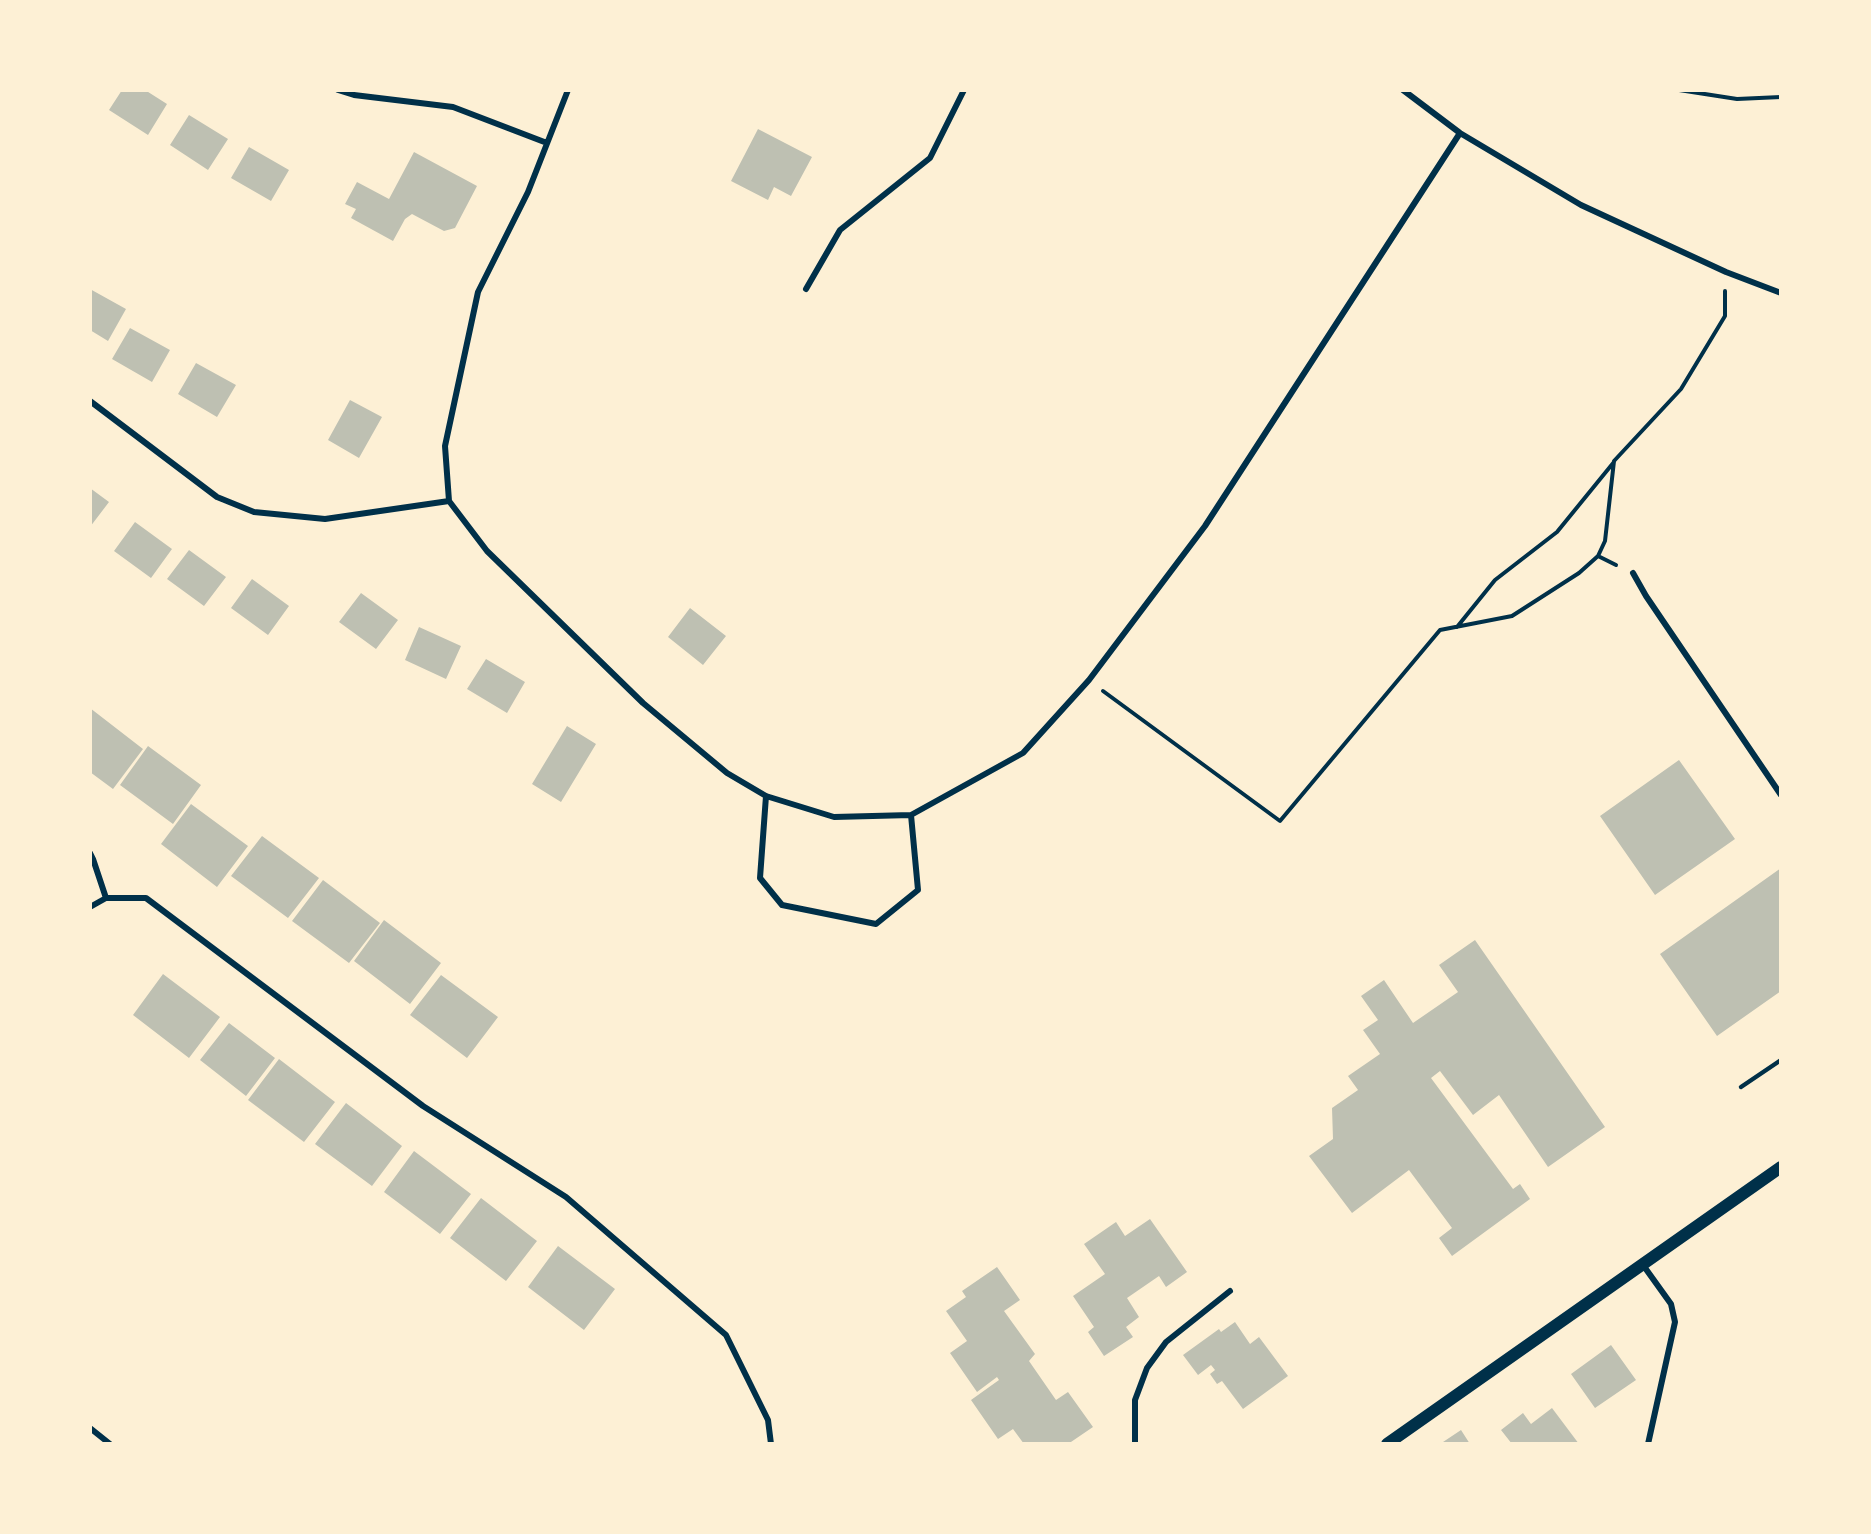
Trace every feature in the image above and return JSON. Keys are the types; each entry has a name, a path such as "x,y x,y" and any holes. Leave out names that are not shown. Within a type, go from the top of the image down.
{"main road":[{"path":"1386,1444 1781,1167"}],"street":[{"path":"338,90 354,95 453,107 548,143"},
{"path":"568,90 528,192 478,292 445,446 449,501 487,551 643,703 727,773 766,796 834,817 910,815 1023,753 1089,680 1205,526 1460,133"},
{"path":"806,289 840,230 930,158 964,90"},
{"path":"1403,90 1460,133 1581,205 1726,272 1781,293"},
{"path":"90,401 217,497 254,512 325,519 449,501"},
{"path":"1633,573 1646,596 1781,795"},
{"path":"766,796 760,878 782,905 876,924 918,890 910,815"},
{"path":"90,854 106,898"},
{"path":"90,907 106,898 147,898 423,1106 566,1197 726,1335 768,1420 771,1444"},
{"path":"1643,1265 1671,1304 1675,1322 1648,1444"},
{"path":"1135,1444 1135,1400 1147,1368 1166,1342 1230,1291"},
{"path":"90,1428 110,1444"}],"lane":[{"path":"1741,1087 1781,1060"}],"path":[{"path":"1679,90 1737,99 1781,97"},
{"path":"1457,627 1495,580 1557,532 1614,461 1681,389 1725,316 1726,272"},
{"path":"1089,680 1280,821 1440,630 1512,616 1579,573 1598,556 1605,541 1614,461"}],"building":[{"path":"122,90 145,90 167,104 148,135 109,110"},
{"path":"189,115 228,139 208,170 170,145"},
{"path":"758,129 812,157 791,196 774,187 768,200 731,181"},
{"path":"249,147 289,170 271,201 231,178"},
{"path":"414,152 477,186 455,228 444,231 412,214 405,219 393,241 351,218 356,209 345,204 357,182 389,199"},
{"path":"90,289 126,309 108,341 90,330"},
{"path":"130,328 170,350 152,382 112,359"},
{"path":"196,363 236,385 217,417 178,394"},
{"path":"350,400 382,417 359,458 328,440"},
{"path":"90,488 109,502 90,527"},
{"path":"135,522 172,549 151,578 114,551"},
{"path":"189,550 226,577 204,606 167,579"},
{"path":"252,579 289,606 268,635 231,608"},
{"path":"361,593 398,620 376,649 339,622"},
{"path":"690,608 726,636 703,665 668,637"},
{"path":"419,627 461,646 446,679 405,660"},
{"path":"486,659 525,682 507,713 467,689"},
{"path":"90,708 143,749 113,789 90,772"},
{"path":"567,726 596,744 561,802 532,784"},
{"path":"148,746 201,785 173,824 120,785"},
{"path":"1679,760 1735,839 1655,895 1600,816"},
{"path":"191,804 248,846 217,887 161,844"},
{"path":"262,836 319,878 288,918 231,876"},
{"path":"1781,868 1781,991 1717,1036 1660,954"},
{"path":"323,880 380,923 349,963 292,921"},
{"path":"384,920 441,963 410,1004 354,961"},
{"path":"1475,940 1605,1127 1548,1167 1499,1095 1473,1115 1440,1071 1431,1078 1513,1189 1520,1184 1530,1199 1452,1256 1439,1238 1452,1228 1409,1170 1352,1213 1309,1156 1333,1139 1332,1108 1358,1090 1348,1076 1380,1054 1363,1030 1378,1020 1361,996 1384,980 1413,1023 1458,992 1439,965"},
{"path":"163,974 220,1017 189,1058 133,1015"},
{"path":"441,975 498,1017 467,1058 410,1015"},
{"path":"229,1023 275,1058 246,1096 200,1060"},
{"path":"279,1059 335,1102 304,1142 248,1100"},
{"path":"346,1103 402,1146 372,1186 315,1144"},
{"path":"414,1151 471,1194 440,1234 384,1192"},
{"path":"481,1198 537,1241 506,1281 450,1238"},
{"path":"1150,1219 1187,1272 1166,1287 1159,1276 1127,1298 1139,1317 1126,1327 1133,1337 1104,1356 1088,1332 1094,1327 1073,1296 1105,1274 1084,1244 1116,1222 1125,1236"},
{"path":"558,1246 615,1289 584,1330 528,1287"},
{"path":"997,1267 1020,1300 1004,1311 1035,1354 1029,1361 1056,1400 1068,1392 1093,1427 1068,1444 1024,1444 1013,1429 998,1439 971,1400 999,1380 997,1377 977,1392 950,1353 967,1341 946,1311 966,1297 962,1291"},
{"path":"1235,1322 1250,1344 1259,1337 1288,1376 1243,1409 1222,1381 1217,1384 1210,1374 1215,1370 1211,1365 1198,1375 1183,1355 1219,1329 1221,1332"},
{"path":"1611,1345 1636,1380 1595,1408 1571,1374"},
{"path":"1552,1408 1579,1444 1512,1444 1501,1430 1523,1413 1531,1424"},
{"path":"1461,1430 1470,1444 1440,1444"}]}
